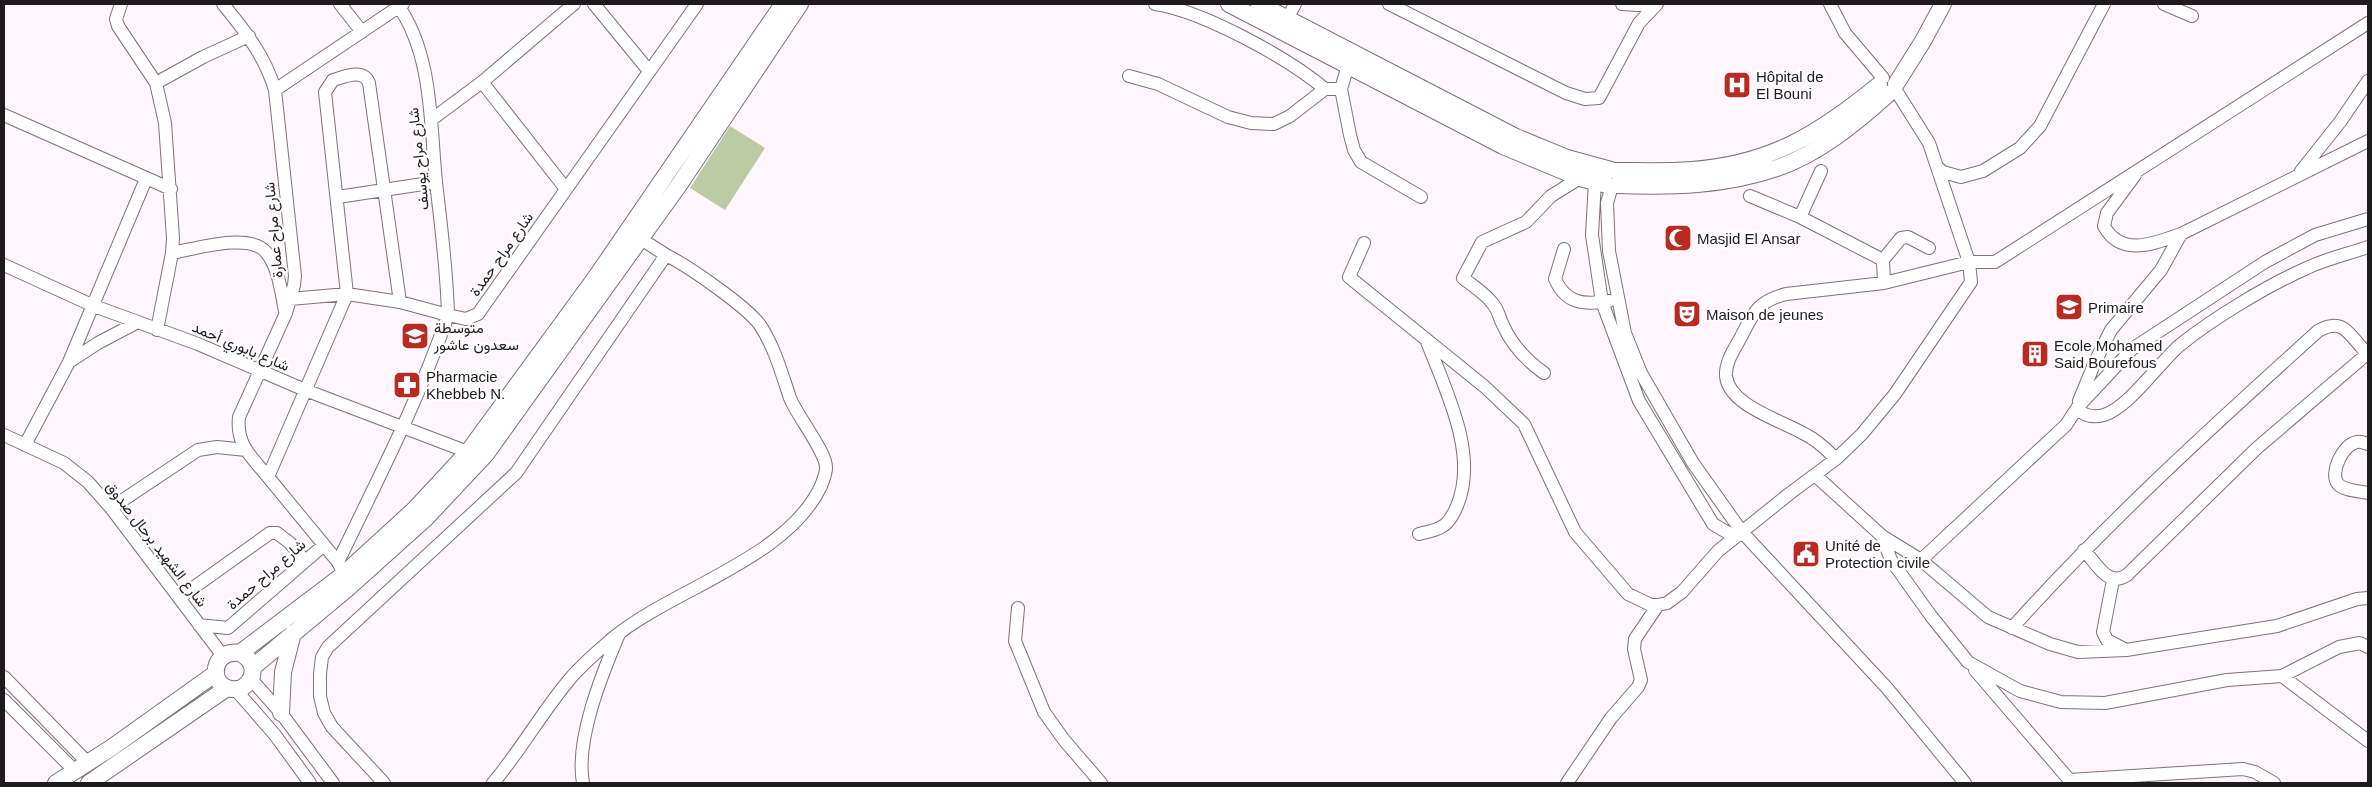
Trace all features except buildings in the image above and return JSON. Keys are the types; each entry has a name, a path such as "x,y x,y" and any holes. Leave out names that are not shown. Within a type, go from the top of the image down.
{"main road":[{"path":"240,653 415,509 468,452 596,277 783,4"},
{"path":"89,783 232,689 242,688 252,673 293,633 348,588 426,518 486,454 641,239 800,4"},
{"path":"1229,4 1503,146 1605,179 1732,165 1783,150 1809,137 1888,84 1924,41 1943,4"},
{"path":"1259,4 1516,137 1567,158 1605,179"},
{"path":"1888,84 1931,4"},
{"path":"281,713 283,672 293,633"},
{"path":"232,689 219,682 216,673 218,661 222,656 228,653 240,653 250,661 252,673"},
{"path":"56,783 111,748 216,673"}],"street":[{"path":"121,4 116,19 118,26 156,83 165,123 171,189 172,252 157,330"},
{"name":"شارع مراح عمارة","path":"224,4 249,36 266,65 275,90 295,276 286,313 258,370 239,417 237,430 240,441 246,450 324,545 341,569"},
{"path":"340,4 362,32"},
{"path":"431,120 482,82 574,4"},
{"path":"594,4 649,71"},
{"name":"شارع مراح حمدة","path":"290,299 348,294 400,302 466,319 478,314 697,4"},
{"path":"1155,4 1175,7 1216,24 1304,72 1325,90"},
{"path":"1287,19 1295,4"},
{"path":"1389,4 1507,65 1566,93 1585,99 1599,98 1639,23 1656,5"},
{"path":"1622,4 1656,5"},
{"path":"1364,243 1348,277 1426,338 1500,400 1524,424 1575,532 1596,559 1628,594 1651,605 1667,603 1682,592 1718,551 1789,494 1816,476 1862,434 1895,394 1971,282 1969,262 1929,142 1907,105 1845,33 1830,4"},
{"path":"1937,167 1943,172 1961,177 1983,171 2020,148 2040,126 2104,4"},
{"path":"2164,4 2192,16"},
{"path":"275,90 400,5"},
{"name":"شارع مراح يوسف","path":"400,5 420,54 431,120 436,182 448,277 448,315"},
{"path":"1836,459 1814,439 1740,401 1730,390 1726,376 1727,365 1753,313 1761,303 1772,297 1884,283 1969,262 1995,262 2368,23"},
{"path":"156,83 203,57 249,36"},
{"path":"1348,65 1341,90 1354,150 1361,162 1421,197"},
{"path":"268,477 348,294 325,92 333,80 357,74 365,77 370,83 400,302"},
{"path":"1129,76 1158,84 1228,117 1251,123 1274,124 1290,116 1325,90 1341,90"},
{"path":"2298,174 2340,122 2368,81"},
{"path":"482,82 566,189"},
{"path":"4,114 171,189"},
{"path":"2140,169 2107,213 2104,226 2109,236 2124,244 2144,247 2181,234 2298,174 2368,141"},
{"path":"1800,217 1821,170"},
{"path":"1946,196 1961,177"},
{"path":"26,445 70,362 146,179"},
{"path":"1605,179 1609,251 1625,333 1642,373 1693,463 1739,534 1887,688 1965,783"},
{"path":"1605,179 1592,235 1602,302 1639,401 1713,524 1718,551"},
{"path":"1544,373 1527,361 1516,347 1502,324 1499,312 1493,303 1463,278 1482,242 1493,235 1526,222 1551,196 1605,179"},
{"path":"338,197 436,182"},
{"path":"1750,196 1800,217 1883,260"},
{"path":"1920,560 2066,425 2077,408 2132,349 2265,262 2315,235 2368,219"},
{"path":"2077,408 2095,362 2111,330 2161,270 2181,234"},
{"path":"1884,283 1883,260 1901,238 1908,237 1929,248"},
{"path":"493,783 569,680 591,657 634,622 712,580 772,541 798,519 814,500 827,467 822,454 793,406 766,336 759,324 749,313 680,263 641,239"},
{"path":"172,252 236,242 256,245 265,251 272,262 279,279 286,313"},
{"path":"2077,408 2083,414 2093,417 2106,415 2129,398 2180,345 2223,316 2276,283 2308,267 2368,247"},
{"path":"1564,249 1555,279 1561,293 1578,302 1619,300"},
{"path":"384,783 332,727 324,713 320,696 322,657 328,647 516,473 666,255"},
{"name":"شارع بابوري أحمد","path":"4,265 136,323 198,344 305,390 468,452"},
{"path":"341,569 438,347 448,315"},
{"path":"70,362 98,343 136,323"},
{"path":"2012,628 2084,550 2229,412 2318,331 2329,324 2342,327 2368,354 2257,448 2127,576 2121,580 2113,580 2107,577 2084,550"},
{"path":"1419,534 1443,527 1454,514 1463,494 1466,468 1456,418 1426,338"},
{"name":"شارع الشهيد برحال صدوق","path":"4,435 64,463 88,482 111,508 222,656"},
{"path":"2368,444 2358,442 2348,445 2342,452 2336,479 2339,485 2345,488 2368,493"},
{"path":"111,508 198,450 217,447 246,450"},
{"path":"1816,476 1882,536 1920,560 1988,618 2050,644 2078,652 2126,650 2277,626 2357,599 2368,598"},
{"path":"1713,524 1739,534"},
{"path":"179,598 270,533 277,533 284,538 305,561"},
{"path":"1882,536 1892,560 1931,616 2071,782 2242,769 2255,772 2274,783"},
{"name":"شارع مراح حمدة","path":"199,626 228,628 324,545"},
{"path":"2113,580 2104,632 2107,640 2126,650"},
{"path":"1567,783 1611,718 1638,687 1641,680 1634,649 1635,639 1658,605"},
{"path":"1018,608 1015,641 1044,712 1064,740 1101,783"},
{"path":"583,783 582,760 594,700 619,633"},
{"path":"1968,662 2020,691 2061,702 2104,703 2227,680 2282,676 2339,647 2360,644 2368,647"},
{"path":"252,673 333,783"},
{"path":"2282,676 2368,741"},
{"path":"4,677 81,766"},
{"path":"232,689 275,735 310,783"},
{"path":"4,700 81,766"}],"green space":[{"path":"730,126 765,148 725,210 690,188"}],"place":[{"name":"Hôpital de El Bouni","path":"1737,85"},
{"name":"Masjid El Ansar","path":"1678,238"},
{"name":"Primaire","path":"2069,307"},
{"name":"Maison de jeunes","path":"1687,314"},
{"name":"متوسطة سعدون عاشور","path":"415,336"},
{"name":"Ecole Mohamed Said Bourefous","path":"2035,354"},
{"name":"Pharmacie Khebbeb N.","path":"407,385"},
{"name":"Unité de Protection civile","path":"1806,554"}]}
